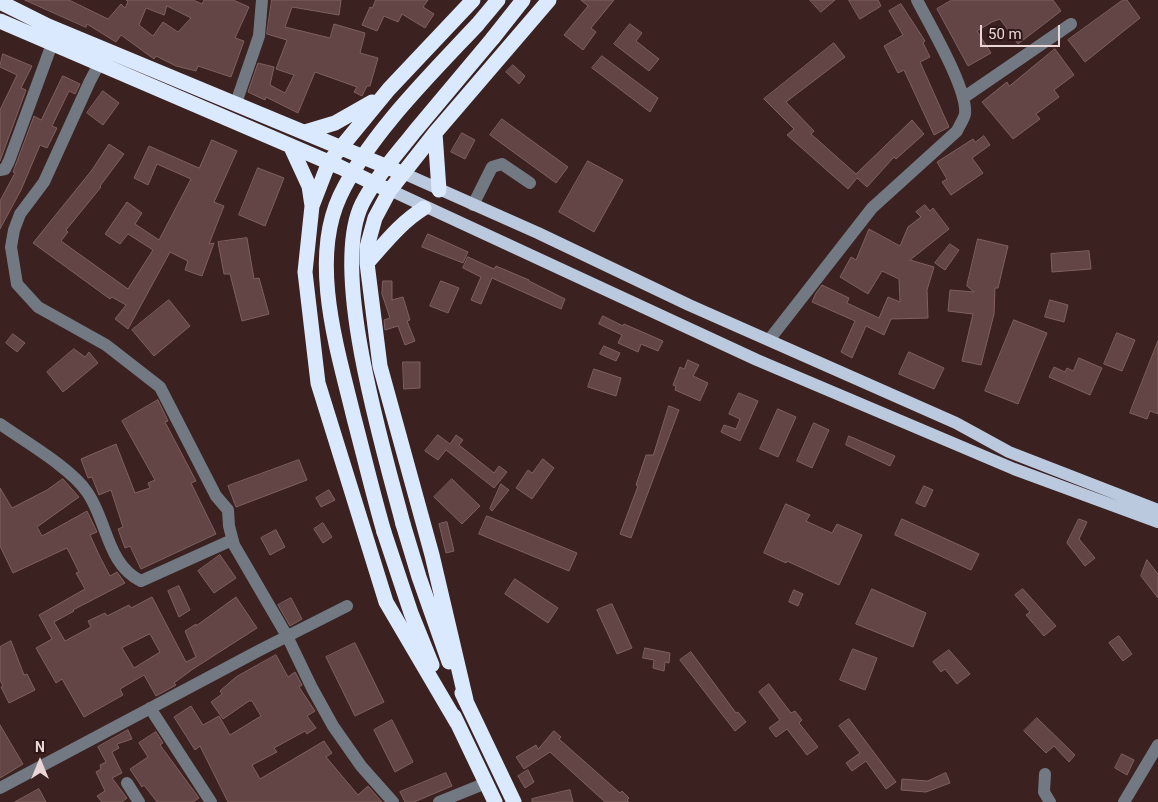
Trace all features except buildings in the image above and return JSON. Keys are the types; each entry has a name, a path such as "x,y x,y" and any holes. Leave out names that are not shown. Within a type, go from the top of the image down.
{"highway":[{"path":"312,206 329,162 340,147 389,89 473,0"},
{"path":"495,802 457,723 411,613 384,532 343,374 328,294 328,233 342,192 380,135 420,85 498,0"},
{"path":"514,802 440,641 403,524 366,378 352,284 353,240 361,206 370,190 400,150 524,0"},
{"path":"466,700 432,555 380,366 367,264 367,247 375,218 390,190 402,173 549,0"},
{"path":"0,2 48,26 402,173"},
{"path":"0,21 390,190"},
{"path":"305,132 335,123 353,114 389,89"},
{"path":"435,133 439,190"},
{"path":"291,147 309,186 312,206 305,272 318,384 386,602 457,723"},
{"path":"367,264 393,232 408,218 424,208"}],"main road":[{"path":"402,173 956,424 1009,452 1158,510"},
{"path":"390,190 424,208 571,273 757,360 1014,469 1158,522"}],"street":[{"path":"236,104 259,36 262,0"},
{"path":"769,340 872,208 956,131 965,115 964,98 948,60 917,0"},
{"path":"964,98 1071,24"},
{"path":"0,170 4,169 9,160 52,44"},
{"path":"99,64 44,182 20,214 14,230 11,247 17,284 38,307 106,345 160,387 216,496 228,510 232,540 287,636 333,726 361,766 393,802"},
{"path":"473,205 492,167 496,164 502,164 530,183"},
{"path":"0,424 70,474 87,492 122,567 141,581 232,540"},
{"path":"0,788 347,606"},
{"path":"150,708 211,802"},
{"path":"1124,802 1158,744"},
{"path":"1045,774 1044,792 1050,802"},
{"path":"127,783 140,802"},
{"path":"439,802 486,783"}]}
